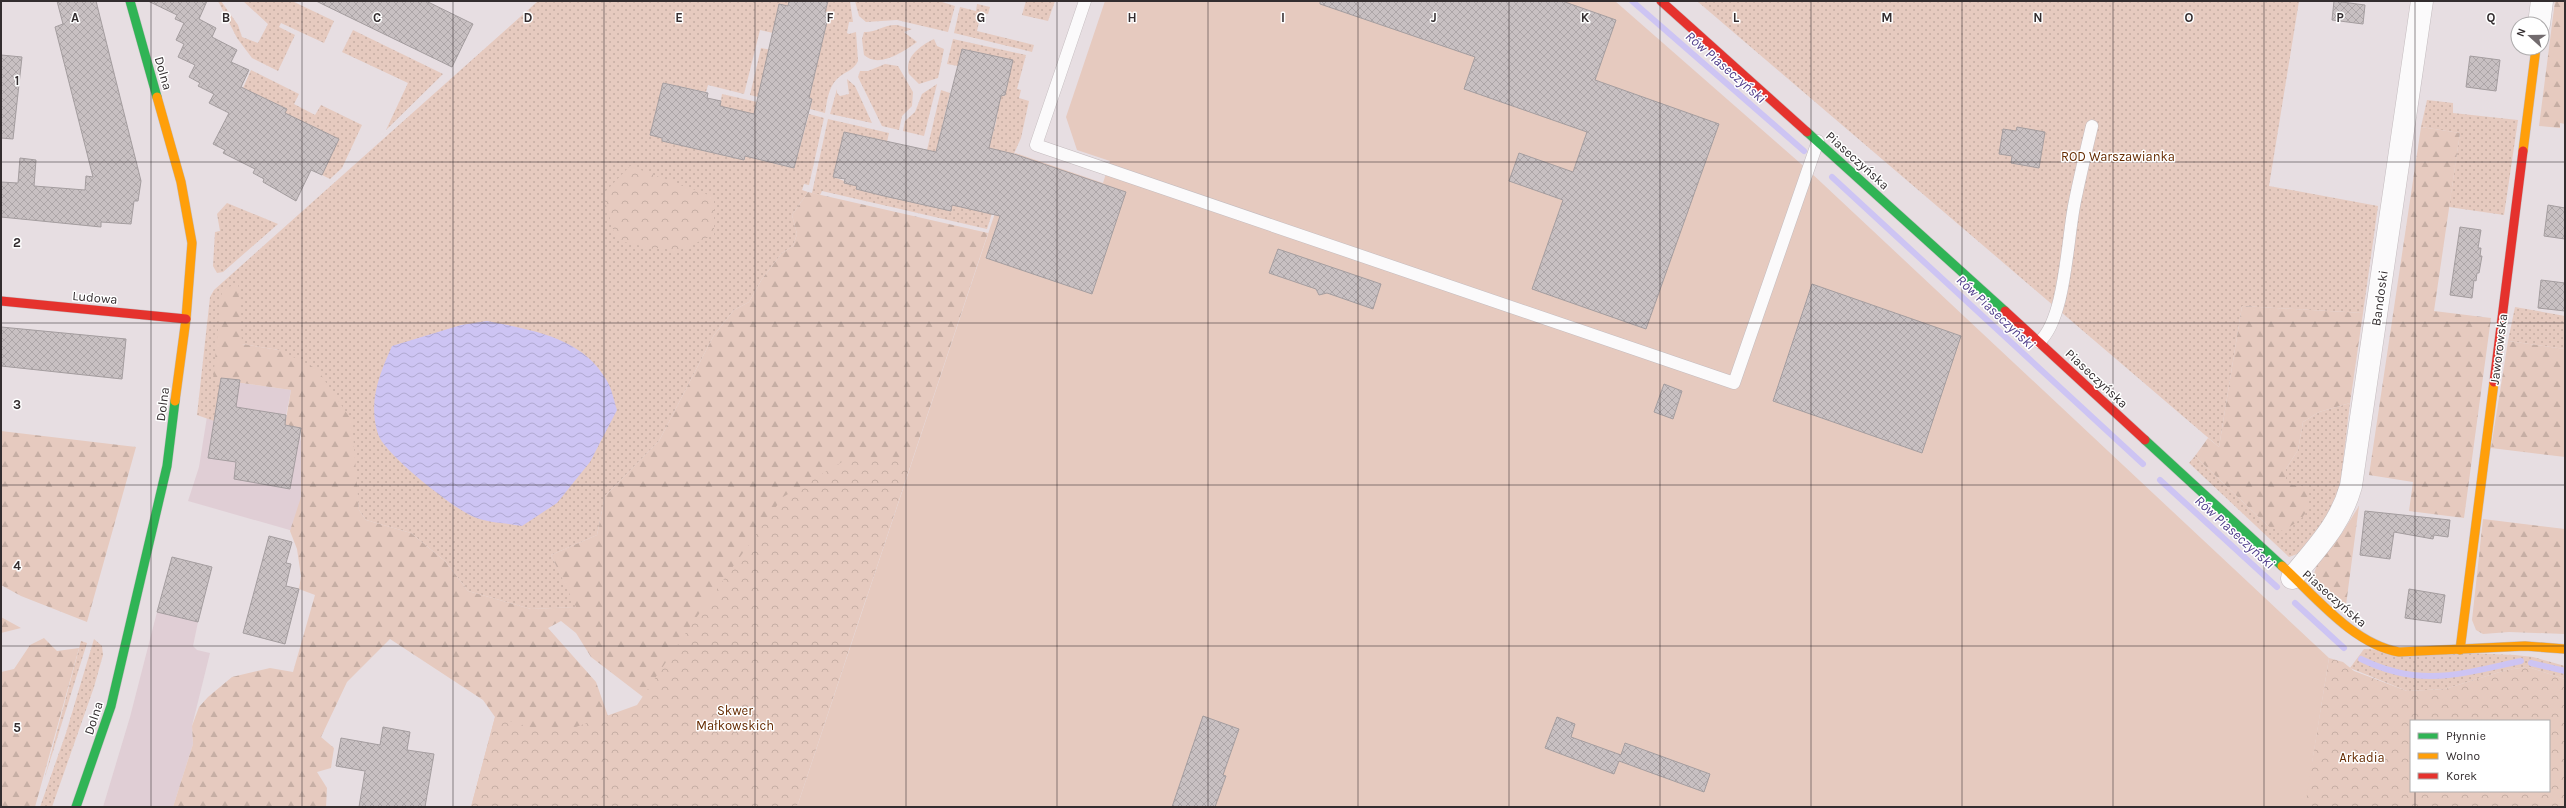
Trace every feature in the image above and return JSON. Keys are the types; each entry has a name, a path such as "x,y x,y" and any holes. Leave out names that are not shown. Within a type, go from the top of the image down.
{"street":[{"name":"Dolna","path":"76,807 111,706 167,466 186,318 192,243 188,212 130,1"},
{"name":"Piaseczyńska","path":"1661,1 1818,141 2039,342 2344,626 2371,643 2398,652 2525,646 2565,649"},
{"name":"Bandoski","path":"2292,578 2334,526 2345,508 2351,486 2422,1"},
{"path":"2540,16 2542,1"},
{"name":"Jaworowska","path":"2460,650 2535,56"},
{"name":"Ludowa","path":"1,301 186,318"}],"lane":[{"path":"1085,1 1036,145 1734,384 1818,141"},
{"path":"2039,342 2045,337 2058,308 2074,202 2092,126"}],"shaded area":[{"path":"213,379 291,390 286,415 301,428 300,438 328,541 188,501 199,467"},
{"path":"157,612 198,622 193,646 197,650 210,653 192,726 193,744 173,807 103,807 130,717"}],"green space":[{"path":"218,1 221,1 238,25 242,37 258,43 268,24 243,1 292,1 334,21 324,43 281,23 279,27 295,35 278,71 252,58 237,38"},
{"path":"538,1 789,1 788,6 779,4 773,33 760,30 744,94 708,85 706,92 663,83 652,131 662,138 662,141 744,160 745,156 794,168 809,114 824,118 809,185 804,184 802,190 808,192 792,215 797,234 793,246 782,253 762,279 749,302 734,310 714,335 659,441 605,496 597,535 551,555 577,607 531,609 468,591 446,562 411,533 366,520 359,510 355,475 279,350 242,344 221,378 214,421 197,415 210,297 214,290"},
{"path":"826,1 850,1 853,22 849,22 847,33 849,34 856,32 858,61 854,67 839,77 834,83 828,95 825,113 810,109 812,99 809,98 829,13 825,12 828,2"},
{"path":"855,1 939,1 955,6 948,32 897,20 866,22 859,16"},
{"path":"1026,1 1055,1 1048,21 1022,15"},
{"path":"1105,1 1615,1 1808,170 2329,658 2305,807 797,807 1015,153 1103,183 1110,161 1077,150 1066,117"},
{"name":"ROD Warszawianka","path":"1697,1 2299,1 2269,186 2378,206 2363,313 2242,306 2219,447"},
{"path":"2555,1 2565,1 2565,124 2560,123 2560,128 2539,126 2548,56 2550,56 2550,40"},
{"path":"977,4 990,7 988,14 981,13 977,31 1034,45 1032,52 954,33 960,7 976,11"},
{"path":"897,25 912,29 904,32 917,42 898,54 884,59 870,59 864,55 862,39 864,32"},
{"path":"353,30 443,74 386,130 408,83 342,52"},
{"path":"934,39 937,46 944,49 938,78 919,84 909,74 909,62 914,53 923,45"},
{"path":"953,39 1026,55 1017,89 1021,90 1019,98 1029,101 1021,138 1012,158 1010,158 987,229 822,191 820,195 812,193 828,119 889,133 887,142 834,177 857,186 857,189 951,211 952,205 977,167 991,140 998,110 998,95 1004,96 1010,60 963,49 958,66 947,64"},
{"path":"761,48 772,50 767,59 758,97 750,95"},
{"path":"885,64 898,66 913,92 912,106 902,116 899,130 882,126 858,77 860,71 868,71"},
{"path":"251,70 299,94 294,104 315,115 321,105 362,125 342,168 330,179 322,175 285,113 286,109 243,88"},
{"path":"847,79 855,86 872,123 830,114 837,89 837,93 840,96 849,94"},
{"path":"937,84 924,136 903,131 905,121 915,112 922,94"},
{"path":"941,90 950,93 936,152 927,150"},
{"path":"722,94 757,102 753,117 720,106"},
{"path":"2427,100 2453,103 2453,113 2518,120 2504,215 2449,207 2460,133 2421,127"},
{"path":"2421,127 2460,133 2434,311 2491,318 2464,518 2409,511 2413,482 2369,475"},
{"path":"630,166 714,197 714,235 673,253 663,247 654,249 616,240 603,194"},
{"path":"808,192 988,233 867,596 647,700 591,657 576,633 561,621 548,628 596,682 614,733 471,807 495,717 483,700 390,639 347,682 321,737 334,748 331,768 317,772 327,788 326,807 173,807 193,744 192,726 199,707 208,697 232,677 270,668 293,672 315,595 299,589 301,576 297,549 290,531 301,497 301,428 285,425 291,390 213,379 222,291 238,282 242,344 279,350 317,369 352,421 359,510 366,520 411,533 446,562 468,591 531,609 576,607 551,555 597,535 605,496 659,441 714,335 734,310 749,302 762,279 782,253 793,246 797,234 792,215"},
{"path":"227,203 278,224 223,272 217,273 213,266 215,232 220,231 217,214"},
{"path":"2242,306 2363,313 2350,403 2319,412 2303,422 2298,450 2286,469 2286,484 2308,487 2309,503 2305,514 2283,531 2268,526 2195,456 2208,438 2219,447"},
{"path":"2515,307 2565,316 2565,349 2508,341"},
{"path":"2508,341 2565,349 2565,457 2491,448"},
{"path":"2350,403 2339,495 2329,517 2300,553 2289,557 2189,463 2195,456 2268,526 2286,484 2286,469 2298,450 2303,422 2319,412"},
{"path":"1,431 136,447 87,622 21,596 1,585"},
{"name":"Skwer Małkowskich","path":"847,459 912,460 797,807 471,807 495,717 530,727 562,732 637,705 691,625 783,497"},
{"path":"2359,506 2346,605 2316,580 2314,574 2318,561 2342,533"},
{"path":"2483,519 2565,529 2565,634 2509,632 2483,634 2476,630 2472,620"},
{"path":"1,617 21,628 1,633"},
{"path":"44,638 57,651 79,648 35,807 1,807 1,672 14,669 30,645"},
{"path":"94,639 102,646 103,655 94,687 52,807 40,807 66,733"},
{"path":"81,641 87,643 44,780"},
{"path":"2364,649 2533,657 2565,666 2565,679 2528,667 2506,670 2445,689 2407,691 2350,668"},
{"name":"Arkadia","path":"2329,658 2343,662 2354,671 2407,691 2445,689 2506,670 2528,667 2565,679 2565,807 2079,807 2312,762"}],"water":[{"path":"487,321 538,332 570,345 584,354 597,366 609,384 617,410 590,462 557,503 522,526 479,519 464,512 451,503 421,480 393,454 383,443 378,434 375,422 374,411 376,389 392,346 461,325"}],"building":[{"path":"57,1 96,1 141,181 138,201 134,201 131,224 101,222 101,227 1,217 1,182 18,183 20,158 36,160 34,186 85,190 86,176 93,177 55,27 63,24"},
{"path":"148,1 207,1 199,19 216,28 212,37 237,50 231,62 249,70 241,87 287,109 285,113 339,139 322,175 311,170 296,201 263,182 264,179 253,173 255,169 223,153 225,150 213,144 229,113 209,103 214,94 198,86 200,83 189,77 195,65 178,57 184,44 176,40 184,23 175,19 177,15"},
{"path":"316,1 426,1 473,24 452,67"},
{"path":"789,1 828,1 825,12 829,13 809,98 812,99 794,168 745,156 744,160 662,141 662,138 650,135 663,83 708,93 707,98 721,101 720,106 754,114 779,4 788,6"},
{"path":"1320,1 1562,1 1616,20 1595,80 1719,124 1646,329 1532,289 1563,200 1509,181 1519,153 1573,172 1587,132 1464,89 1475,57 1320,4"},
{"path":"2334,1 2365,5 2363,24 2332,20"},
{"path":"962,49 1013,60 1005,95 1001,96 989,148 1014,154 1126,192 1092,294 986,258 1000,216 952,205 951,211 884,196 856,189 857,186 844,183 845,179 833,177 844,132 936,152"},
{"path":"1,55 22,57 13,139 1,138"},
{"path":"2470,56 2500,60 2496,91 2466,87"},
{"path":"2017,127 2045,132 2039,168 2011,163 2012,156 1999,154 2003,129 2016,131"},
{"path":"2548,205 2565,208 2565,239 2544,236"},
{"path":"2460,227 2481,230 2478,248 2481,248 2480,256 2482,256 2479,273 2477,273 2476,281 2474,280 2472,298 2450,295"},
{"path":"1278,249 1381,284 1373,309 1327,293 1319,295 1316,289 1269,273"},
{"path":"2541,280 2565,283 2565,311 2538,308"},
{"path":"1812,284 1961,336 1922,453 1773,401"},
{"path":"1,327 126,339 122,379 1,366"},
{"path":"221,378 240,380 236,407 286,415 285,425 301,428 290,489 234,479 236,462 208,458"},
{"path":"1664,384 1682,391 1673,419 1654,412"},
{"path":"2365,511 2450,520 2448,537 2434,535 2433,539 2394,532 2390,559 2360,555"},
{"path":"269,536 292,542 286,563 291,564 286,586 299,589 285,644 243,633"},
{"path":"172,557 212,567 198,622 157,612"},
{"path":"2409,589 2445,595 2441,623 2405,618"},
{"path":"1203,716 1239,729 1223,775 1226,776 1215,807 1172,807"},
{"path":"1557,717 1575,724 1571,737 1621,755 1625,743 1710,774 1704,792 1619,761 1614,774 1545,748"},
{"path":"383,727 410,732 407,750 434,754 425,807 359,807 365,771 336,766 341,738 380,745"}],"waterway":[{"name":"Rów Piaseczyński","path":"1632,1 1804,151"},
{"name":"Rów Piaseczyński","path":"1832,177 2143,464"},
{"name":"Rów Piaseczyński","path":"2160,480 2277,587"},
{"name":"Rów Piaseczyński","path":"2295,603 2344,648"},
{"name":"Rów Piaseczyński","path":"2361,659 2382,668 2421,676 2459,674 2521,661"},
{"name":"Rów Piaseczyński","path":"2531,663 2565,671"}],"traffic: fast":[{"path":"130,1 157,97"},
{"path":"1807,132 2005,311"},
{"path":"76,807 111,706 167,466 175,401"},
{"path":"2145,440 2282,566"}],"traffic: slow":[{"path":"2523,151 2535,56"},
{"path":"157,97 181,182 192,243 186,319 175,401"},
{"path":"2460,650 2494,382"},
{"path":"2282,566 2321,604 2350,629 2382,647 2399,652 2525,646 2565,649"}],"traffic: jam":[{"path":"1661,1 1807,132"},
{"path":"2494,382 2523,151"},
{"path":"1,301 186,319"},
{"path":"2005,311 2145,440"}]}
